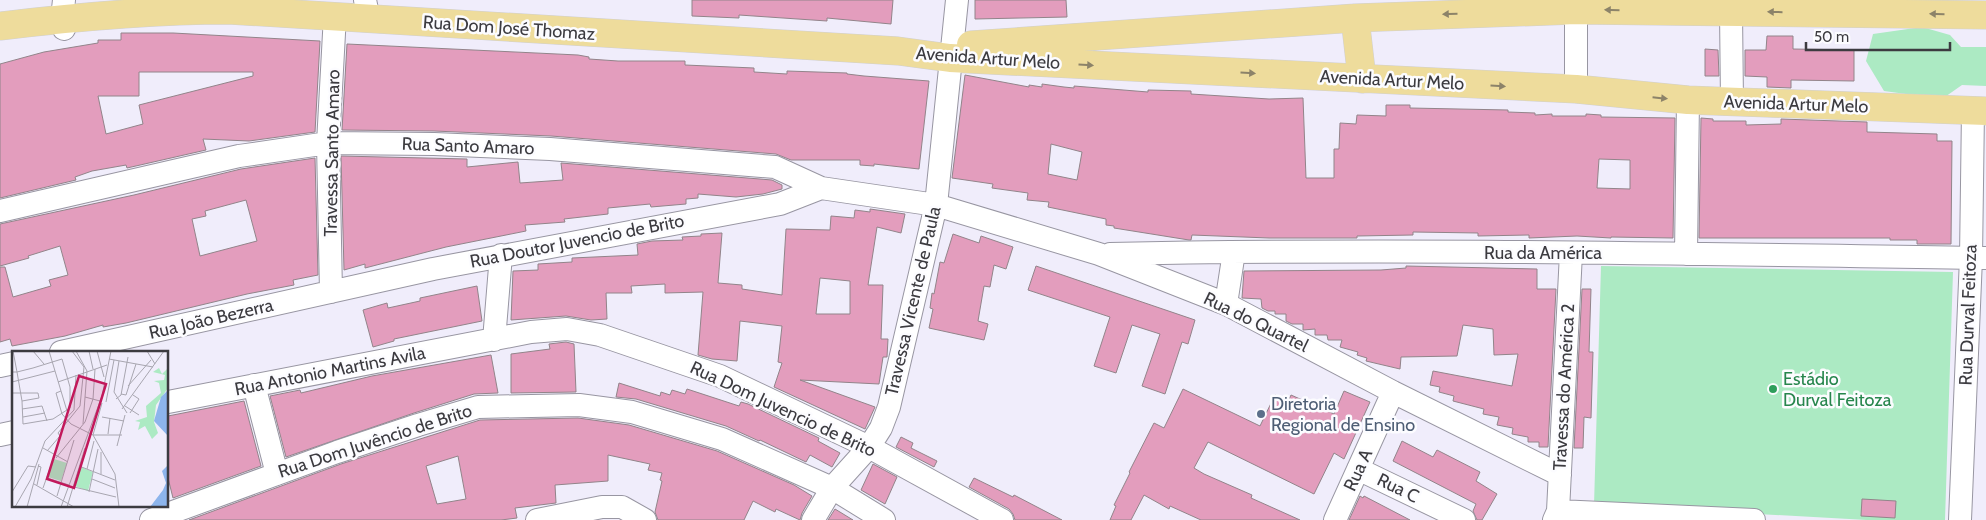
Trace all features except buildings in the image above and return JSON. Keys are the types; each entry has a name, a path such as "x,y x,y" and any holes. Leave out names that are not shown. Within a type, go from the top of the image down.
{"main road":[{"name":"Avenida Artur Melo","path":"951,52 1355,18 1576,5 1731,12 1985,10"},
{"name":"Rua Dom José Thomaz","path":"63,16 174,10 228,10 335,15 367,10 898,52"},
{"path":"0,26 63,16"},
{"path":"0,42 63,16"},
{"path":"1355,18 1362,79"},
{"name":"Avenida Artur Melo","path":"898,52 951,52 1362,79 1576,89 1688,100 1979,111"}],"street":[{"name":"Travessa Vicente de Paula","path":"813,520 832,488 869,447 881,428 889,407 936,205 957,0"},
{"path":"1576,5 1576,89"},
{"path":"1731,12 1732,102"},
{"name":"Travessa Santo Amaro","path":"331,292 328,143 335,15"},
{"path":"1686,254 1688,100"},
{"name":"Rua Durval Feitoza","path":"1960,520 1978,258 1979,111"},
{"name":"Rua Santo Amaro","path":"0,212 239,156 328,143 434,144 550,149 775,167 821,188 936,205"},
{"name":"Rua Doutor Juvencio de Brito","path":"331,292 501,255 780,204 821,188"},
{"name":"Rua do Quartel","path":"936,205 1099,254 1226,304 1393,392 1560,475"},
{"path":"1226,304 1234,252"},
{"name":"Rua da América","path":"1099,254 1234,252 1571,253 1978,258"},
{"name":"Travessa do América 2","path":"1556,516 1560,475 1571,253"},
{"path":"494,340 501,255"},
{"name":"Rua João Bezerra","path":"65,351 331,292"},
{"name":"Rua Dom Juvencio de Brito","path":"494,340 531,332 567,328 600,335 720,376 869,447 1002,520"},
{"name":"Rua Antonio Martins Avila","path":"169,402 494,340"},
{"path":"254,385 277,474"},
{"name":"Rua A","path":"1335,520 1393,392"},
{"name":"Rua Dom Juvêncio de Brito","path":"150,520 418,424 478,407 579,405 632,412 722,439 832,488 884,520"},
{"name":"Rua C","path":"1358,469 1464,520"},
{"path":"537,520 602,507 622,507 645,520"},
{"path":"1556,516 1754,520"}],"green space":[{"path":"1922,27 1950,35 1961,47 1986,47 1986,86 1962,85 1942,99 1884,91 1866,61 1873,34"},
{"name":"Estádio Durval Feitoza","path":"1601,266 1953,272 1945,520 1867,520 1594,505"}],"place":[{"name":"Estádio Durval Feitoza","path":"1773,389"},
{"name":"Diretoria Regional de Ensino","path":"1261,414"}]}
